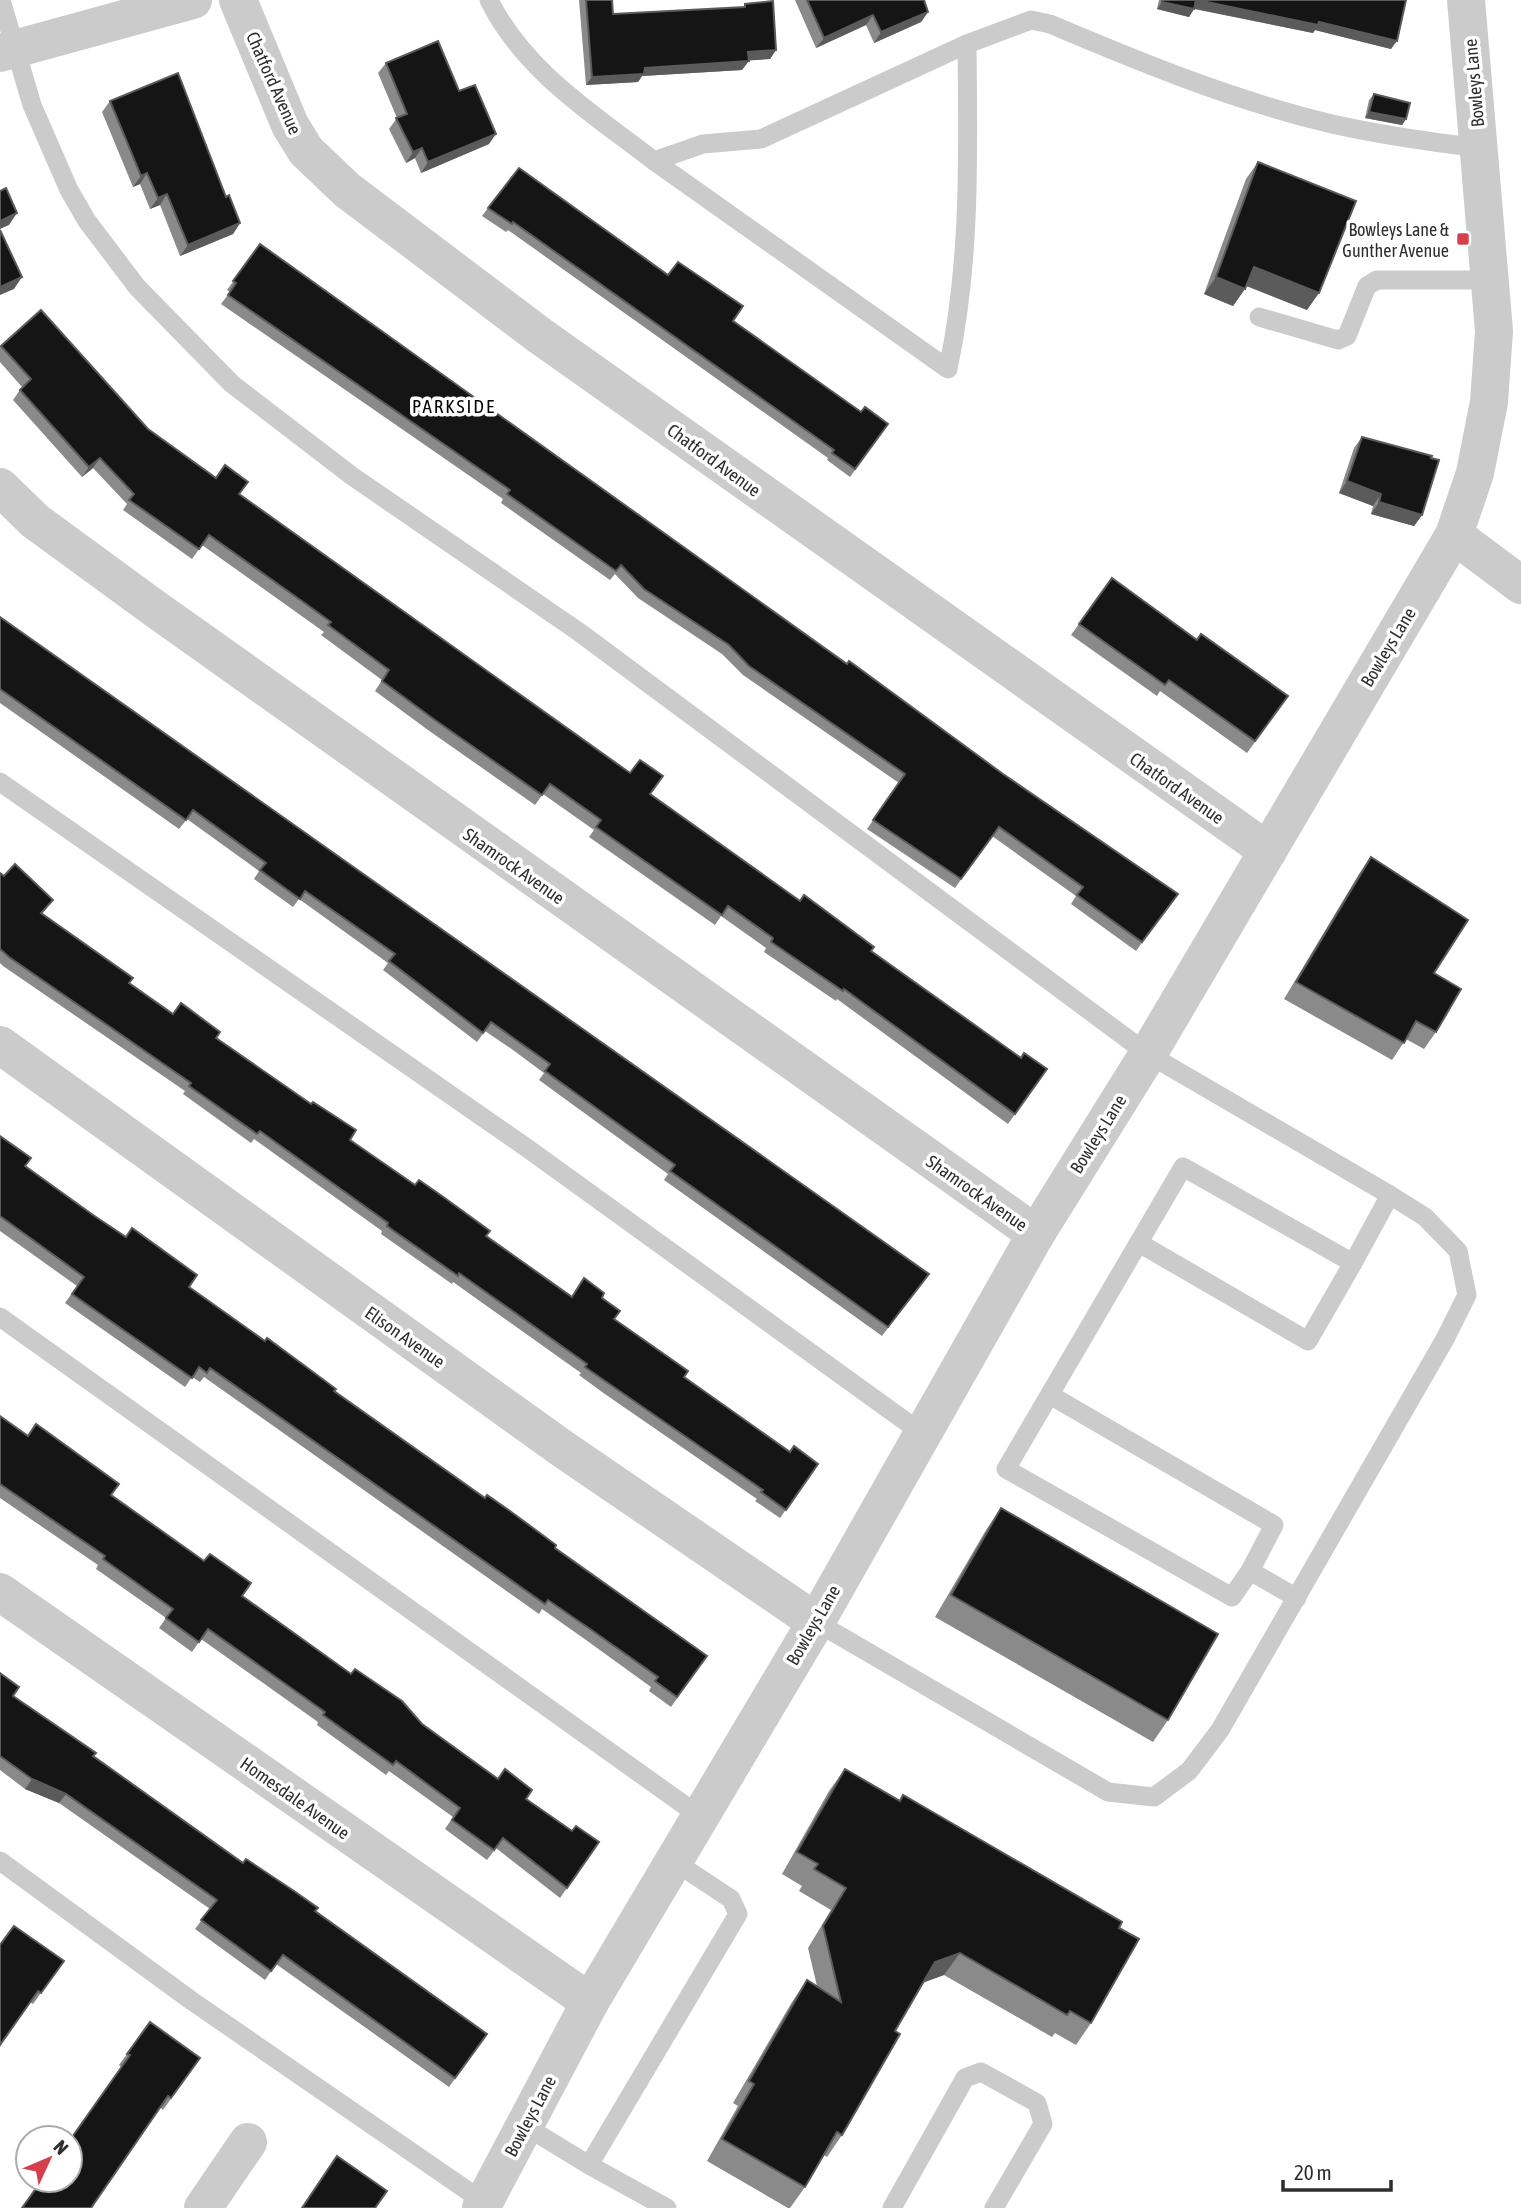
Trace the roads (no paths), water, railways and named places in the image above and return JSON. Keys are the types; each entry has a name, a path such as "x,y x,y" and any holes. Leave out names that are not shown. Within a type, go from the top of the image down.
{"street":[{"path":"7,51 192,0"},
{"name":"Chatford Avenue","path":"238,0 290,125 306,151 347,190 539,335 1268,851"},
{"name":"Bowleys Lane","path":"483,2205 590,2002 816,1622 1036,1234 1148,1054 1454,535 1475,474 1489,402 1494,331 1466,0"},
{"name":"Shamrock Avenue","path":"0,487 35,521 154,608 1036,1234"},
{"path":"1454,535 1521,585"},
{"name":"Elison Avenue","path":"0,1045 560,1447 816,1622"},
{"name":"Homesdale Avenue","path":"0,1592 590,2002"},
{"path":"204,2208 248,2142"}],"lane":[{"path":"1,0 7,51 51,150 87,221 137,288 232,384 352,476 579,632 1044,973 1148,1054 1425,1217 1458,1251 1467,1296 1220,1730 1189,1771 1154,1797 1108,1792 816,1622"},
{"path":"489,0 512,38 557,87 654,160 948,369 955,334 968,201 967,44"},
{"path":"654,160 703,144 761,139 967,44 1031,20 1050,24 1173,75 1266,106 1401,138 1480,148"},
{"path":"1259,317 1338,340 1347,337 1367,286 1377,280 1490,281"},
{"path":"0,782 527,1148 923,1434"},
{"path":"1050,1395 1274,1525 1233,1597 1006,1469 1183,1167 1353,1264"},
{"path":"1139,1243 1308,1341 1390,1195"},
{"path":"0,1317 701,1817"},
{"path":"1250,1571 1297,1598"},
{"path":"0,1861 204,2010 483,2205"},
{"path":"589,2165 738,1914 731,1899 675,1862"},
{"path":"892,2208 965,2078 981,2072 1037,2103 1043,2124 994,2208"},
{"path":"525,2126 667,2208"}],"place":[{"name":"Bowleys Lane & Gunther Avenue","path":"1463,239"}],"district":[{"name":"PARKSIDE","path":"454,406"}]}
